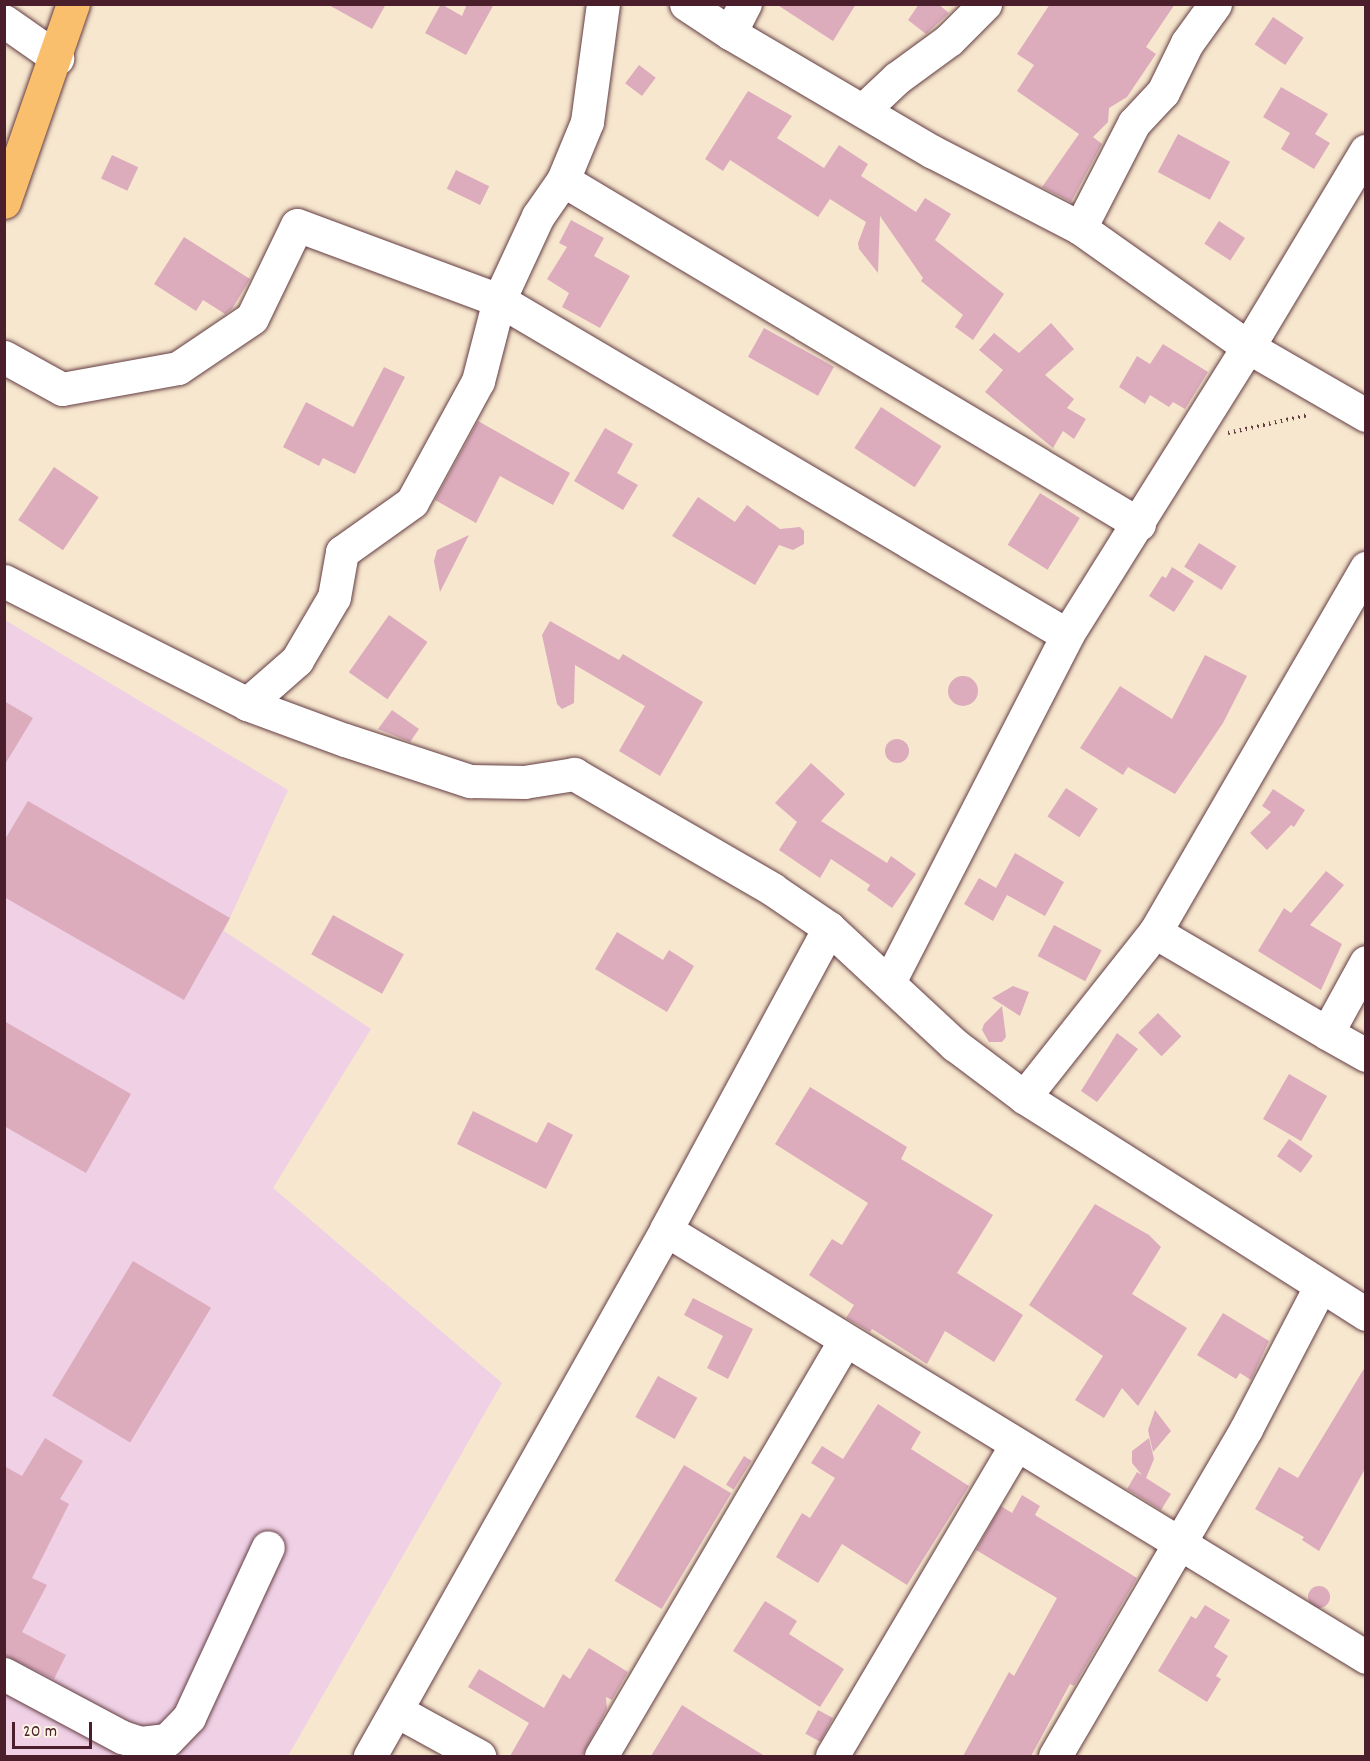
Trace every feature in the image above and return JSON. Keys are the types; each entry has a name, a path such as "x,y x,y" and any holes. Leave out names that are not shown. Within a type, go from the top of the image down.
{"highway":[{"path":"4,202 57,58 73,4"}],"street":[{"path":"247,704 297,660 334,597 342,552 411,502 478,381 500,300 538,216 563,180 587,122 603,4"},
{"path":"686,4 730,33 863,110 1080,228 1248,347 1358,410"},
{"path":"730,33 745,4"},
{"path":"863,110 897,78 949,40 985,4"},
{"path":"1080,228 1134,123 1163,92 1187,43 1215,4"},
{"path":"4,21 57,58"},
{"path":"889,982 1067,635 1190,442 1365,151"},
{"path":"563,180 1139,524"},
{"path":"4,357 62,389 177,368 252,318 297,225 500,300 1067,635"},
{"path":"1024,1096 1155,932 1365,568"},
{"path":"4,581 247,704 470,781 524,782 574,774 772,890 829,928 955,1045 1024,1096 1365,1314"},
{"path":"370,1756 666,1230 829,928"},
{"path":"1155,932 1365,1055"},
{"path":"1327,1033 1365,962"},
{"path":"666,1230 1015,1446 1365,1657"},
{"path":"1055,1756 1245,1429 1320,1287"},
{"path":"601,1756 844,1341"},
{"path":"832,1756 1015,1446"},
{"path":"4,1674 122,1737 141,1743 167,1740 189,1717 268,1546"},
{"path":"397,1711 479,1756"}],"path":[{"path":"1190,442 1358,410"}],"shaded area":[{"path":"5,620 288,790 224,931 371,1029 273,1188 502,1383 288,1756 5,1756"}],"building":[{"path":"327,4 386,4 372,29"},
{"path":"441,4 462,16 467,4 494,4 466,55 425,33"},
{"path":"776,4 856,4 833,41"},
{"path":"919,4 938,4 949,13 926,34 908,20"},
{"path":"1050,4 1175,4 1146,47 1156,54 1127,97 1109,108 1108,122 1093,137 1102,144 1071,202 1042,187 1079,134 1017,91 1034,65 1017,54"},
{"path":"1273,17 1304,38 1285,65 1255,44"},
{"path":"639,65 656,78 642,96 625,83"},
{"path":"1281,87 1328,114 1315,134 1330,143 1314,169 1281,149 1290,133 1263,117"},
{"path":"748,91 792,116 777,138 824,168 839,145 868,164 861,176 916,212 925,198 951,214 935,240 1004,294 973,340 955,327 963,315 921,281 923,278 880,216 878,273 859,249 858,243 866,222 830,199 818,217 730,160 723,171 705,159"},
{"path":"1178,134 1230,162 1210,200 1158,172"},
{"path":"112,155 138,167 127,191 101,179"},
{"path":"456,170 489,186 480,205 447,189"},
{"path":"571,220 604,238 594,256 630,276 600,328 562,307 569,293 547,279 567,247 559,243"},
{"path":"1219,221 1245,238 1230,261 1204,244"},
{"path":"184,237 250,279 232,309 225,314 203,300 196,311 154,284"},
{"path":"1051,323 1074,349 1045,375 1074,399 1067,408 1086,419 1074,439 1063,431 1053,448 985,392 1003,370 979,350 994,333 1019,353"},
{"path":"764,328 834,367 818,396 748,357"},
{"path":"1163,344 1208,372 1185,409 1173,402 1169,407 1150,395 1145,404 1119,387 1137,356 1150,364"},
{"path":"384,367 405,377 355,474 323,458 319,466 283,447 306,402 353,427"},
{"path":"881,407 941,446 915,487 854,448"},
{"path":"478,421 570,473 553,505 500,476 476,523 435,500"},
{"path":"605,428 633,444 617,473 638,485 623,510 574,481"},
{"path":"54,467 99,497 63,550 18,520"},
{"path":"1040,493 1080,518 1048,570 1008,545"},
{"path":"698,497 735,522 747,505 780,529 800,527 804,531 804,544 793,550 779,545 755,585 672,536"},
{"path":"469,535 440,592 434,561 437,550"},
{"path":"1199,543 1236,566 1221,590 1184,567"},
{"path":"1172,567 1194,581 1174,612 1149,596 1162,576 1166,578"},
{"path":"389,615 428,642 387,699 349,672"},
{"path":"550,621 619,660 623,654 703,702 660,776 619,751 645,706 575,665 574,703 562,709 557,704 542,635"},
{"path":"1205,655 1247,676 1223,723 1175,794 1128,767 1123,775 1080,748 1120,686 1172,719"},
{"path":"963,676 974,680 978,691 974,702 963,706 952,702 948,691 952,680"},
{"path":"4,701 33,718 4,766"},
{"path":"392,710 419,729 410,742 378,729"},
{"path":"897,739 905,743 909,751 905,759 897,763 889,759 885,751 889,743"},
{"path":"811,763 845,794 821,821 887,863 891,856 916,874 892,908 867,890 870,885 831,859 820,878 779,850 797,822 775,803"},
{"path":"1066,788 1098,809 1079,837 1047,817"},
{"path":"1273,789 1305,810 1294,827 1291,825 1267,850 1250,833 1271,812 1262,806"},
{"path":"28,801 230,918 184,1000 4,897 4,841"},
{"path":"1015,853 1064,882 1045,916 1007,895 993,921 964,904 979,878 996,888"},
{"path":"1326,871 1344,885 1310,925 1342,944 1321,990 1258,951 1284,908 1291,913"},
{"path":"333,915 404,954 382,994 311,954"},
{"path":"1054,925 1102,950 1085,981 1038,956"},
{"path":"617,932 663,960 669,950 694,966 667,1012 595,969"},
{"path":"1013,986 1029,992 1020,1016 992,998"},
{"path":"1002,1006 1006,1037 1002,1042 989,1042 982,1030 984,1024"},
{"path":"1158,1013 1181,1036 1162,1056 1138,1033"},
{"path":"4,1021 131,1094 86,1173 4,1126"},
{"path":"1117,1033 1138,1049 1097,1102 1081,1091"},
{"path":"1289,1074 1327,1096 1301,1141 1263,1119"},
{"path":"810,1087 907,1147 901,1159 993,1215 957,1273 1023,1315 994,1362 945,1331 927,1364 872,1329 870,1332 846,1318 854,1305 809,1275 832,1239 842,1245 868,1203 775,1144"},
{"path":"473,1111 537,1143 548,1122 573,1135 546,1189 457,1144"},
{"path":"1289,1139 1313,1156 1301,1173 1277,1156"},
{"path":"1095,1204 1149,1235 1161,1247 1132,1294 1187,1328 1138,1406 1122,1388 1104,1418 1075,1400 1103,1356 1029,1305"},
{"path":"133,1261 211,1308 130,1442 52,1396"},
{"path":"693,1298 753,1329 728,1379 707,1368 723,1336 684,1315"},
{"path":"1223,1313 1269,1341 1251,1380 1240,1373 1236,1379 1197,1355"},
{"path":"1365,1367 1365,1469 1319,1551 1302,1540 1304,1537 1255,1509 1279,1467 1298,1478"},
{"path":"658,1376 697,1398 675,1439 635,1417"},
{"path":"878,1404 921,1432 911,1449 969,1486 907,1585 842,1544 818,1583 776,1557 802,1513 810,1518 835,1478 811,1463 822,1446 843,1459"},
{"path":"1155,1410 1171,1431 1153,1452 1148,1430"},
{"path":"45,1438 83,1461 60,1499 69,1504 32,1578 47,1585 22,1632 66,1655 54,1679 4,1655 4,1466 22,1476"},
{"path":"1149,1438 1154,1459 1146,1478 1171,1494 1161,1510 1127,1489 1137,1472 1142,1475 1132,1463 1132,1451"},
{"path":"744,1456 752,1461 734,1490 726,1485"},
{"path":"684,1465 731,1493 662,1609 614,1581"},
{"path":"1022,1495 1040,1506 1035,1515 1137,1578 1074,1686 1070,1684 1031,1756 963,1756 1009,1672 1014,1676 1057,1598 976,1550 1001,1506 1012,1513"},
{"path":"1319,1586 1327,1589 1330,1597 1327,1605 1319,1608 1311,1605 1308,1597 1311,1589"},
{"path":"765,1601 797,1621 789,1634 844,1669 820,1707 733,1651"},
{"path":"1205,1605 1230,1620 1214,1647 1228,1656 1216,1676 1221,1679 1207,1702 1158,1671 1191,1616 1196,1619"},
{"path":"589,1648 628,1672 612,1700 606,1697 607,1709 582,1756 510,1756 529,1723 468,1687 479,1669 544,1708 563,1674 570,1679"},
{"path":"682,1705 704,1719 765,1756 651,1756"},
{"path":"818,1710 833,1718 820,1742 805,1734"}]}
